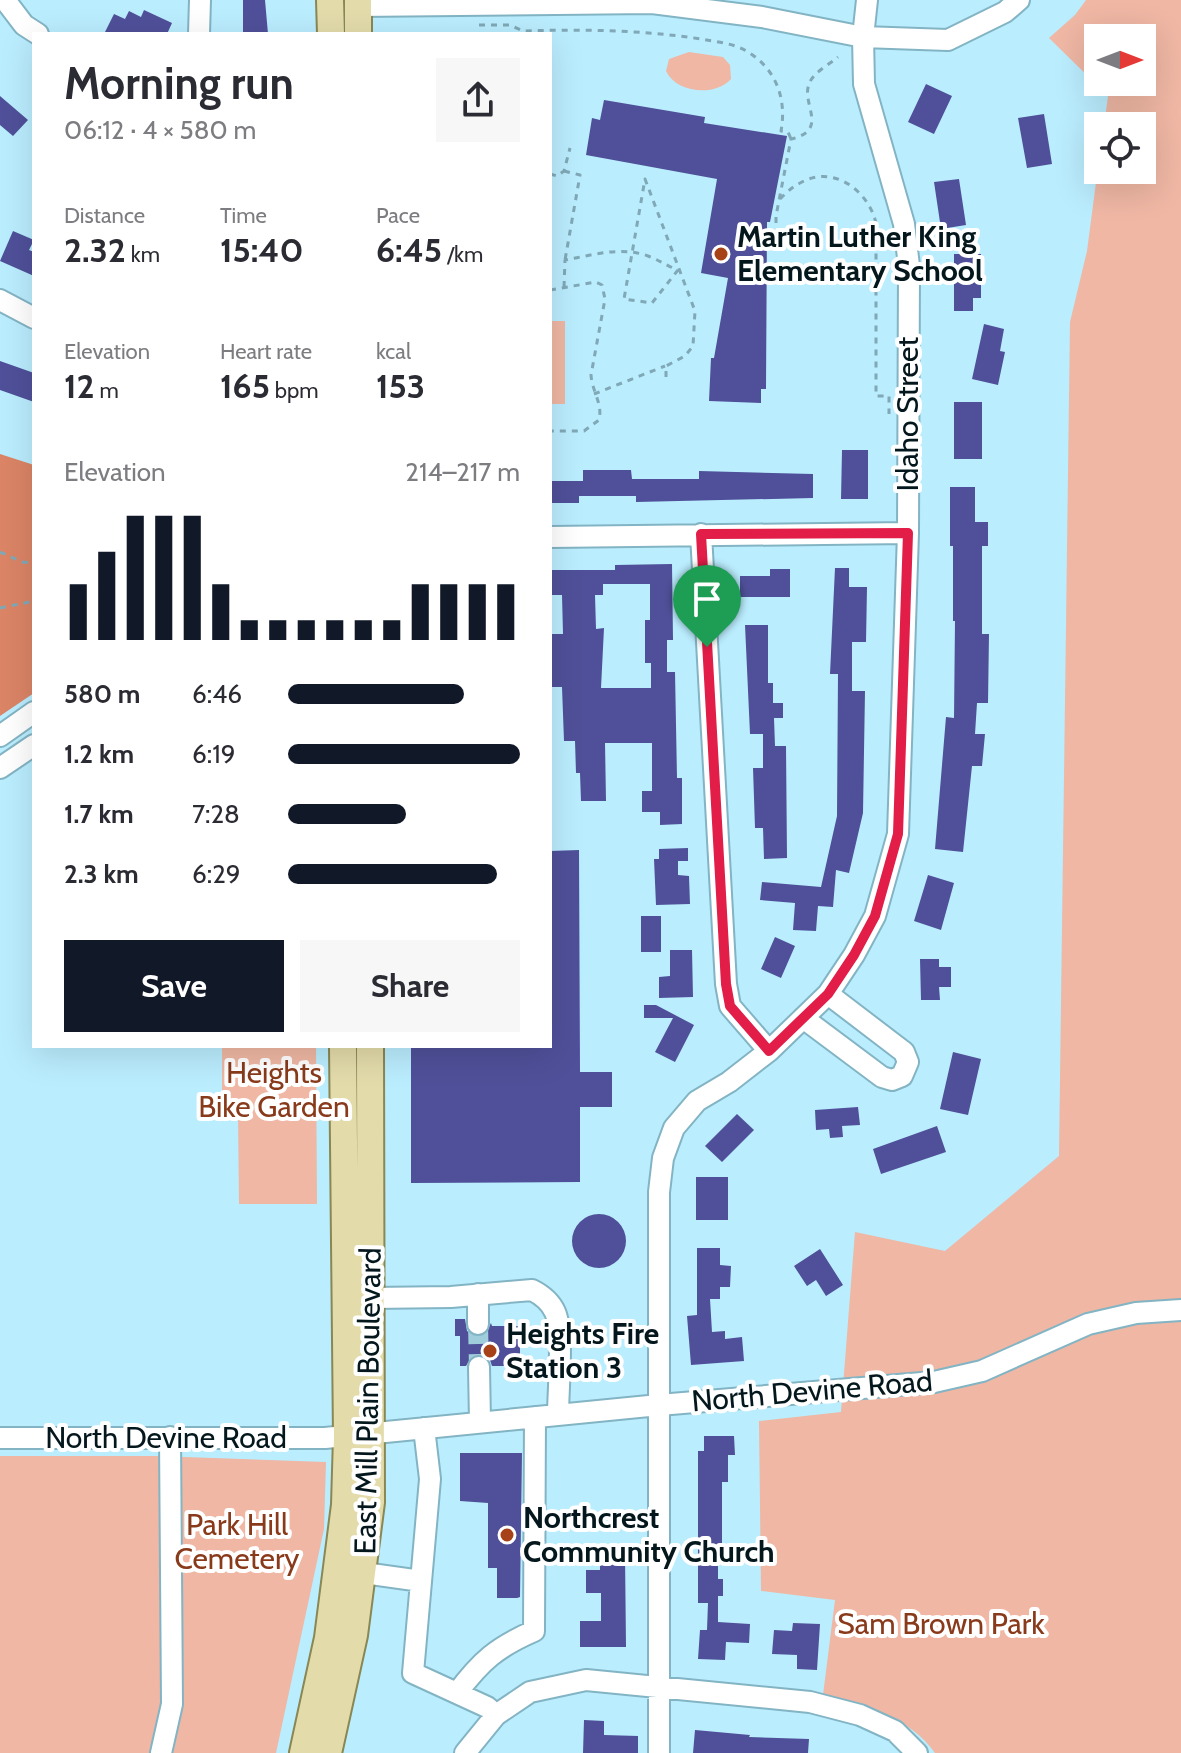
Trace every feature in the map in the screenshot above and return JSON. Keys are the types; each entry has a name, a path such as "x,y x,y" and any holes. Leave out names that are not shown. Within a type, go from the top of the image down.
{"main road":[{"path":"330,0 331,32"},
{"path":"358,3 358,32"},
{"name":"East Mill Plain Boulevard","path":"328,1753 354,1635 371,1502 360,1435 343,1116 343,1048"},
{"path":"357,1048 357,1056 370,1087"},
{"name":"East Mill Plain Boulevard","path":"303,1753 328,1638 345,1505 360,1435 372,1298 370,1048"},
{"path":"343,1116 354,1121 358,1130 359,1240 371,1268"}],"street":[{"path":"5,0 24,25 35,32"},
{"path":"199,32 200,0"},
{"name":"Idaho Street","path":"659,1753 659,1192 663,1158 674,1128 697,1101 729,1082 769,1051 828,994 875,916 898,834 908,533 909,266 904,224 864,84 863,37 867,0"},
{"path":"358,3 652,2 762,17 863,37 948,40 1005,12 1019,0"},
{"path":"0,300 32,317"},
{"path":"552,537 908,533"},
{"path":"701,534 726,984 730,1006 769,1051"},
{"path":"0,736 32,713"},
{"path":"0,768 32,746"},
{"path":"803,1018 882,1077 892,1080 902,1076 907,1067 904,1052 828,994"},
{"path":"372,1298 451,1297 532,1290 550,1303 559,1325 558,1415"},
{"path":"478,1294 478,1324"},
{"name":"North Devine Road","path":"0,1438 360,1435 934,1382 982,1371 1088,1324 1136,1313 1181,1310"},
{"path":"479,1367 480,1422"},
{"path":"457,1693 477,1666 508,1643 534,1631 535,1417"},
{"path":"424,1428 430,1479 413,1673 487,1707 496,1715"},
{"path":"161,1753 172,1704 170,1437"},
{"path":"364,1573 421,1581"},
{"path":"465,1753 496,1715 530,1692 586,1680 810,1702 847,1712 895,1731 917,1753"}],"path":[{"path":"479,25 510,25 523,31 647,33 739,47 760,60 775,79 782,100 781,131 788,132 791,139 776,232 791,231"},
{"path":"791,139 804,134 812,122 810,80 838,57"},
{"path":"552,175 557,176 564,171 570,148"},
{"path":"564,171 580,175 565,260 564,287"},
{"path":"780,199 808,179 830,177 849,183 870,204 876,223 876,396 889,396 889,414"},
{"path":"594,394 685,356 696,338 695,311 645,179 624,299 652,303 678,270"},
{"path":"565,260 618,250 658,260 678,270"},
{"path":"552,290 596,282 602,285 604,291 591,375 601,411 599,420 584,431 552,431"},
{"path":"666,366 666,378"},
{"path":"0,552 22,562 32,563"},
{"path":"0,608 32,601"}],"green space":[{"name":"Sam Brown Park","path":"1086,0 1181,0 1181,1753 935,1753 913,1730 899,1721 869,1708 823,1695 835,1600 761,1591 759,1421 841,1412 855,1232 945,1251 1059,1156 1070,322 1087,251 1096,184 1156,184 1156,112 1106,112 1108,96 1156,96 1156,24 1084,24 1084,72 1049,38 1075,15"},
{"path":"689,52 723,57 730,65 731,79 724,85 706,90 678,84 666,71 669,59"},
{"path":"552,321 565,321 565,404 552,404"},
{"name":"Heights Bike Garden","path":"222,1048 316,1048 317,1204 239,1204 238,1111 222,1110"},
{"name":"Park Hill Cemetery","path":"0,1456 155,1456 326,1462 324,1529 276,1753 0,1753"}],"shaded area":[{"path":"0,454 32,464 32,694 0,716"}],"building":[{"path":"243,0 265,0 268,32 243,32"},
{"path":"144,10 172,23 168,32 105,32 114,14 125,19 129,11 141,17"},
{"path":"926,84 952,96 934,134 908,122"},
{"path":"0,96 28,120 13,136 0,125"},
{"path":"604,100 705,117 704,123 787,136 770,222 767,222 766,389 761,389 761,403 709,401 711,358 714,358 728,278 701,273 717,179 586,155 592,118 600,120"},
{"path":"1044,114 1052,164 1027,168 1018,118"},
{"path":"959,179 966,225 941,229 934,182"},
{"path":"13,231 32,239 29,250 32,251 32,275 0,261"},
{"path":"954,254 981,254 981,298 973,298 973,311 954,311"},
{"path":"984,324 1004,329 1000,351 1005,352 998,385 972,379"},
{"path":"0,361 32,372 32,401 0,390"},
{"path":"954,402 982,402 982,459 954,459"},
{"path":"842,450 868,450 868,499 841,499"},
{"path":"583,470 631,470 632,479 699,479 699,471 813,474 813,498 636,502 636,496 579,496 579,503 552,503 552,481 583,481"},
{"path":"950,487 975,487 975,522 988,522 988,546 982,546 982,634 989,634 988,703 977,703 975,734 985,734 982,766 972,766 963,852 935,849 946,717 954,718 955,621"},
{"path":"672,564 673,640 667,640 667,672 675,672 677,778 682,778 682,824 660,825 660,812 642,812 642,791 652,791 652,743 605,743 606,801 581,801 575,741 564,741 562,687 552,687 552,634 563,634 562,595 552,595 552,570 615,570 615,565","holes":["603,584 650,584 650,620 645,620 645,663 651,663 651,688 601,688 604,628 596,629 595,595 603,595"]},
{"path":"835,568 849,568 849,587 867,587 866,642 852,642 852,691 865,691 863,813 849,873 836,870 833,907 818,906 816,931 793,930 795,903 760,900 762,882 821,887 837,816 838,674 830,674"},
{"path":"770,569 790,569 790,597 740,597 740,576 770,576"},
{"path":"745,625 768,625 768,683 773,683 773,703 783,703 783,718 774,718 775,746 786,746 787,858 764,859 763,828 755,828 753,768 763,768 763,734 750,734"},
{"path":"688,848 688,861 678,861 678,875 689,876 690,904 656,905 654,859 659,859 659,849"},
{"path":"579,850 580,1072 612,1072 612,1107 580,1107 580,1182 411,1183 411,1048 552,1048 552,851"},
{"path":"928,875 954,883 941,930 914,921"},
{"path":"641,916 661,916 661,952 641,952"},
{"path":"775,937 795,946 781,978 761,969"},
{"path":"670,950 692,950 693,997 659,998 659,977 670,976"},
{"path":"920,959 939,959 939,967 951,967 951,987 939,987 940,1000 921,1000"},
{"path":"644,1005 656,1005 694,1025 675,1062 655,1052 673,1018 644,1018"},
{"path":"953,1052 981,1059 968,1115 940,1109"},
{"path":"858,1107 860,1125 842,1126 843,1137 830,1138 829,1129 816,1130 815,1110"},
{"path":"737,1114 754,1130 722,1162 705,1146"},
{"path":"937,1126 946,1152 881,1174 873,1149"},
{"path":"696,1177 728,1177 728,1220 696,1220"},
{"path":"599,1214 618,1222 626,1241 618,1260 599,1268 580,1260 572,1241 580,1222"},
{"path":"697,1248 720,1248 720,1265 731,1266 730,1287 720,1287 720,1299 710,1299 712,1332 725,1331 725,1339 742,1337 744,1361 691,1365 687,1316 697,1315"},
{"path":"820,1249 843,1285 826,1296 816,1280 807,1286 794,1266"},
{"name":"Heights Fire Station 3","path":"455,1319 465,1319 467,1331 477,1337 485,1335 491,1323 492,1326 520,1326 520,1366 492,1366 490,1360 480,1354 472,1356 466,1366 460,1366 460,1336 455,1336"},
{"path":"704,1436 734,1436 735,1455 728,1455 728,1482 722,1482 722,1544 718,1544 718,1579 723,1579 723,1596 718,1596 718,1622 750,1624 749,1643 726,1642 725,1660 698,1659 700,1630 707,1630 708,1603 698,1603 698,1451 704,1451"},
{"name":"Northcrest Community Church","path":"460,1453 522,1453 520,1597 497,1598 497,1568 488,1568 488,1503 460,1501"},
{"path":"600,1554 625,1554 626,1647 580,1647 580,1621 601,1621 601,1593 586,1593 586,1570 600,1570"},
{"path":"793,1623 820,1624 817,1670 797,1669 797,1655 772,1654 774,1630 792,1631"},
{"path":"584,1720 604,1721 604,1735 638,1736 638,1753 583,1753"},
{"path":"695,1730 749,1737 809,1739 808,1753 693,1753"}],"tunnel":[{"path":"478,1324 479,1367"}],"place":[{"name":"Martin Luther King Elementary School","path":"721,254"},
{"name":"Heights Fire Station 3","path":"490,1351"},
{"name":"Northcrest Community Church","path":"507,1535"}],"route":[{"path":"908,533 898,834 875,916 854,955 828,994 769,1051 730,1006 726,984 707,647 701,534 908,533"}]}
